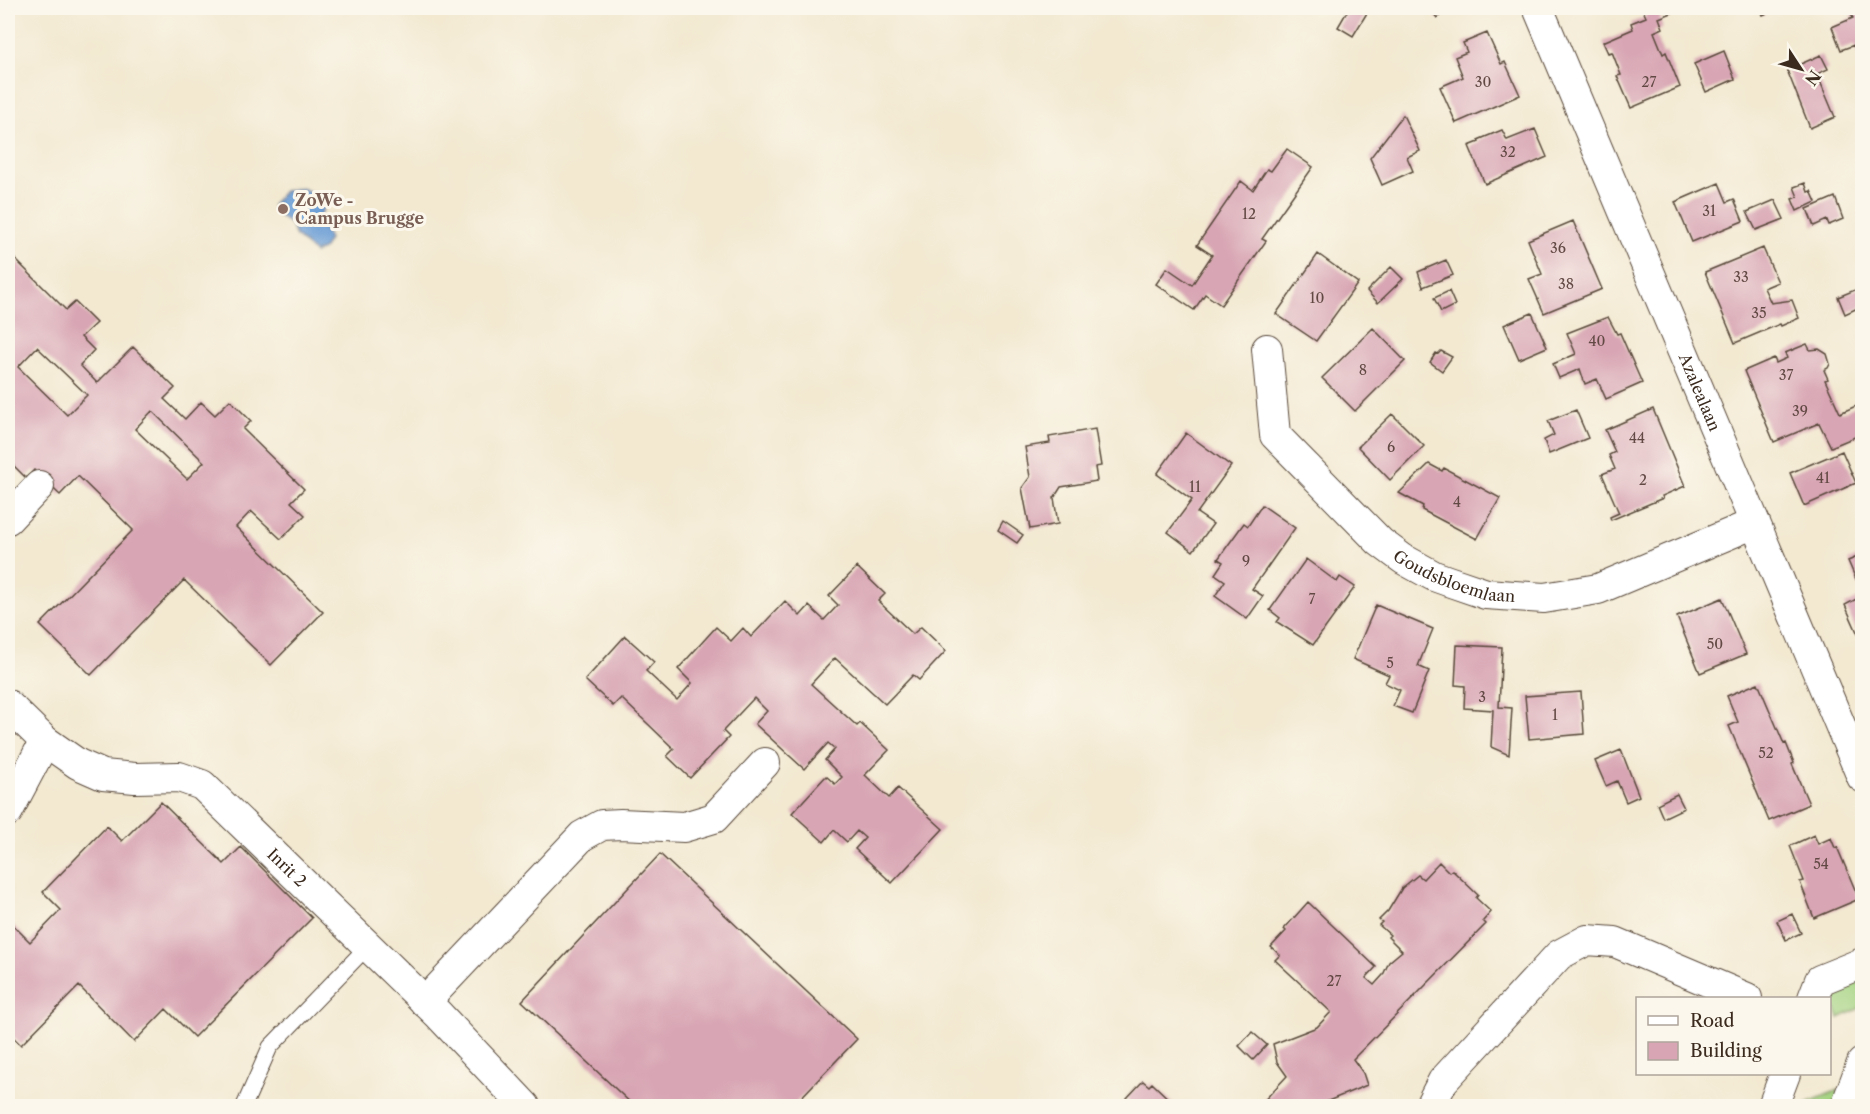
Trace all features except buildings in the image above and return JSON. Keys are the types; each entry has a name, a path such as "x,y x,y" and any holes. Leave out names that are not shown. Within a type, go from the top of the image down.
{"street":[{"name":"Azalealaan","path":"1538,8 1863,777"},
{"name":"Goudsbloemlaan","path":"1267,350 1275,435 1380,542 1403,559 1448,581 1486,594 1544,598 1598,589 1755,523"},
{"path":"8,519 39,486"},
{"name":"Inrit 2","path":"8,705 45,741 78,764 103,775 135,778 179,777 202,785 425,1002 525,1107"},
{"path":"8,811 45,741"},
{"path":"425,1002 582,836 602,825 684,827 714,818 765,763"},
{"path":"1430,1107 1443,1080 1559,955 1587,940 1615,942 1742,997"},
{"path":"1814,997 1820,980 1863,963"},
{"path":"1846,1107 1863,1063"},
{"path":"1773,1107 1785,1075"}],"lane":[{"path":"244,1107 270,1047 368,946"}],"green space":[{"path":"1862,978 1862,1007 1839,1018 1830,996 1832,991"},
{"path":"1838,1090 1840,1106 1808,1106 1807,1103"}],"water":[{"path":"302,188 319,196 324,207 319,218 329,239 324,248 315,253 296,236 290,223 279,216 272,205 284,191"}],"place":[{"name":"ZoWe - Campus Brugge","path":"283,209"}]}
